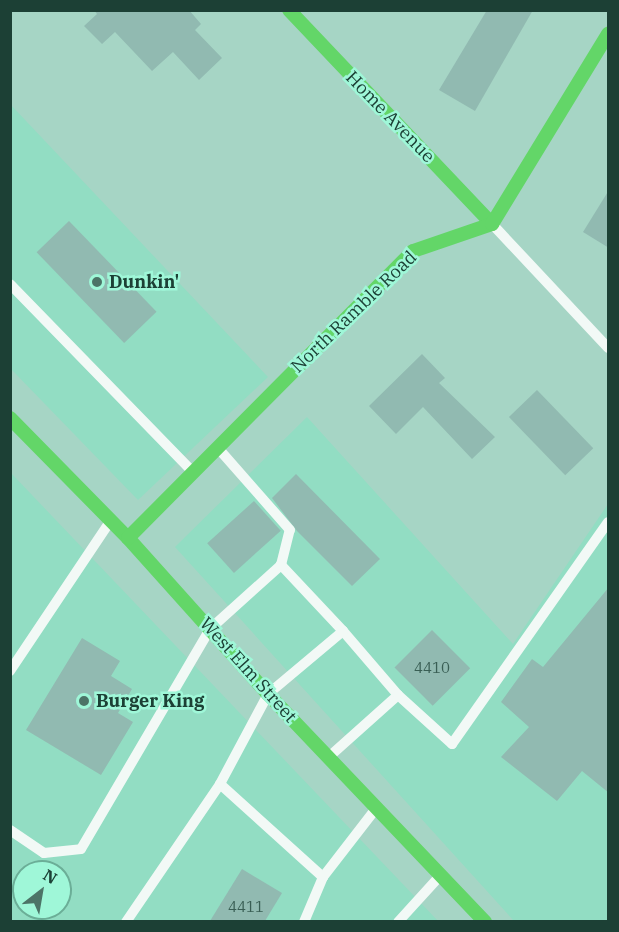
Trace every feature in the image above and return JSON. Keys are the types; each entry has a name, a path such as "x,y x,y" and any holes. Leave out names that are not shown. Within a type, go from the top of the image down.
{"street":[{"name":"Home Avenue","path":"289,10 492,224"},
{"path":"492,224 609,34"},
{"name":"North Ramble Road","path":"128,538 413,251 492,224"},
{"name":"West Elm Street","path":"10,418 128,538 268,694 485,921"}],"lane":[{"path":"492,224 609,348"},
{"path":"10,284 193,472"},
{"path":"10,830 44,853 81,849 210,629 280,565 290,531 217,447"},
{"path":"10,671 111,521"},
{"path":"280,565 343,631 398,695 452,744 609,522"},
{"path":"126,921 219,784 268,694 343,631"},
{"path":"328,757 398,695"},
{"path":"219,784 323,878"},
{"path":"304,921 323,878 376,808"},
{"path":"398,921 441,875"}],"shaded area":[{"path":"10,104 268,377 138,500 11,369"},
{"path":"307,417 513,644 608,504 608,921 514,921 175,547"},
{"path":"11,473 438,921 11,921"}],"building":[{"path":"94,10 189,10 201,24 195,30 222,58 199,80 173,52 152,71 115,32 102,44 84,26 97,14"},
{"path":"487,10 533,10 475,111 439,90"},
{"path":"609,190 609,248 583,232"},
{"name":"Dunkin'","path":"69,221 157,312 124,343 37,252"},
{"path":"422,354 445,378 439,383 495,437 472,459 423,407 396,434 369,406"},
{"path":"537,390 593,448 565,475 509,417"},
{"path":"296,474 380,559 352,586 297,531 272,498"},
{"path":"254,501 281,531 234,573 207,543"},
{"path":"609,587 609,793 582,771 557,801 501,757 529,727 501,702 532,659 543,667"},
{"path":"432,630 470,668 433,706 395,667"},
{"name":"Burger King","path":"82,638 120,661 111,676 132,689 118,713 133,722 101,775 26,730"},
{"path":"242,869 282,893 265,921 210,921"}],"traffic: fast":[{"path":"289,10 492,224"},
{"path":"128,538 413,251 492,224 608,34"},
{"path":"10,418 128,538 268,694 485,922"}],"place":[{"name":"Dunkin'","path":"97,282"},
{"name":"Burger King","path":"84,701"}]}
